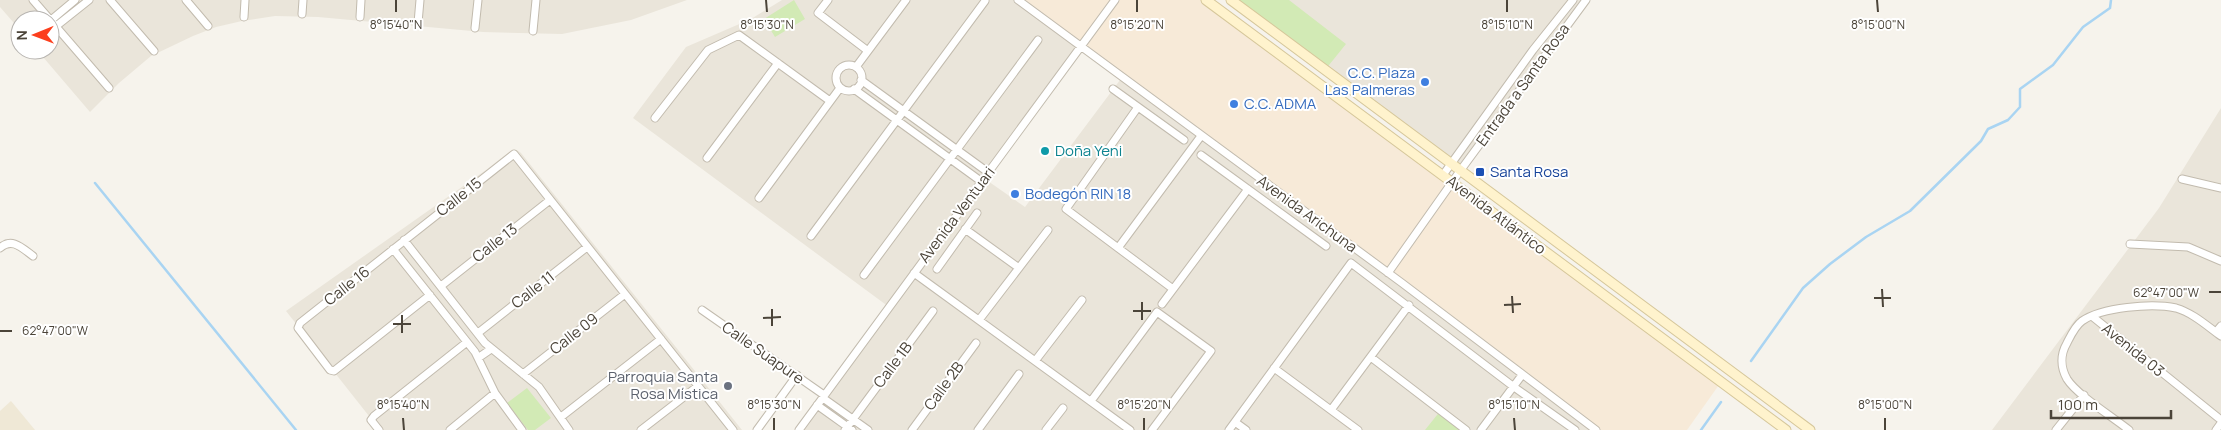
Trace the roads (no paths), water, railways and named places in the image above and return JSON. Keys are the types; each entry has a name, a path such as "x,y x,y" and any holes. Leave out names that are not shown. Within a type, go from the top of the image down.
{"main road":[{"name":"Avenida Atlántico","path":"1206,0 1786,430"},
{"name":"Avenida Atlántico","path":"1231,0 1810,430"}],"street":[{"path":"60,16 75,0"},
{"path":"60,19 89,0"},
{"path":"110,0 154,51"},
{"path":"186,0 208,26"},
{"path":"244,17 245,0"},
{"path":"302,14 303,0"},
{"path":"360,17 361,0"},
{"path":"418,23 420,0"},
{"path":"475,28 478,0"},
{"path":"533,31 536,0"},
{"path":"828,0 818,14 868,51"},
{"path":"856,67 906,0"},
{"name":"Avenida Arichuna","path":"1018,0 1388,273 1596,430"},
{"name":"Avenida Ventuari","path":"799,430 1115,0"},
{"name":"Entrada a Santa Rosa","path":"1443,176 1573,0"},
{"name":"Entrada a Santa Rosa","path":"1388,273 1452,182 1586,0"},
{"path":"811,236 985,1"},
{"path":"1567,8 1575,15"},
{"path":"60,35 109,88"},
{"path":"655,118 708,50 739,35 830,101"},
{"path":"864,275 1038,40"},
{"path":"707,158 778,63"},
{"path":"848,65 856,67 861,73 861,80 854,89 848,91 840,88 836,80 838,72 848,65"},
{"path":"861,80 988,173"},
{"path":"759,198 840,88"},
{"path":"854,89 982,182"},
{"path":"1113,89 1184,140"},
{"path":"1138,107 1066,209 1173,289"},
{"path":"1118,248 1202,136"},
{"name":"Calle 15","path":"394,249 514,154 550,200"},
{"path":"1201,155 1326,246"},
{"path":"2182,179 2221,188"},
{"path":"1162,304 1248,189"},
{"path":"550,200 733,430"},
{"name":"Calle 13","path":"440,286 550,200"},
{"path":"937,269 977,213"},
{"path":"965,229 1019,268"},
{"path":"979,320 1048,230"},
{"path":"404,240 491,349 541,390 569,430"},
{"path":"0,248 7,243 14,243 33,256"},
{"path":"2130,244 2188,247 2221,260"},
{"name":"Calle 11","path":"478,334 587,247"},
{"path":"394,249 467,342 478,358 495,393 522,430"},
{"name":"Calle 16","path":"394,249 300,323 298,328 330,370 334,371 430,295"},
{"path":"1229,430 1351,263 1514,387 1574,430"},
{"path":"914,273 1130,430"},
{"name":"Calle 09","path":"522,374 625,294"},
{"path":"1035,361 1082,300"},
{"path":"1331,410 1372,358 1408,305"},
{"path":"2129,430 2068,381 2062,364 2061,354 2077,325 2093,317 2132,306 2163,306 2186,312 2218,334 2221,326"},
{"name":"Calle Suapure","path":"702,310 797,376 868,430"},
{"name":"Calle 1B","path":"848,429 853,419 933,311"},
{"path":"1091,401 1157,312 1211,351 1152,430"},
{"name":"Avenida 03","path":"2093,317 2221,422"},
{"path":"561,417 661,339"},
{"path":"378,430 371,420 374,416 467,342"},
{"name":"Calle 2B","path":"912,430 976,343"},
{"path":"478,358 491,349"},
{"path":"1372,358 1466,430"},
{"path":"1274,368 1358,430"},
{"path":"978,430 1019,374"},
{"path":"1481,430 1522,375"},
{"path":"757,430 797,376"},
{"path":"641,430 698,386"},
{"path":"450,430 495,393"},
{"path":"2056,430 2084,395"},
{"path":"817,405 848,429"},
{"path":"1046,430 1063,408"},
{"path":"1235,422 1246,430"},
{"path":"2216,430 2221,422"}],"waterway":[{"path":"1751,361 1803,288 1830,264 1866,237 1910,211 1981,141 1988,129 2008,120 2020,107 2020,89 2053,65 2083,27 2110,8 2111,0"},
{"path":"95,183 296,430"},
{"path":"1701,430 1721,402"}],"place":[{"name":"C.C. Plaza Las Palmeras","path":"1425,82"},
{"name":"C.C. ADMA","path":"1234,104"},
{"name":"Doña Yeni","path":"1045,151"},
{"name":"Santa Rosa","path":"1480,172"},
{"name":"Bodegón RIN 18","path":"1015,194"},
{"name":"Parroquia Santa Rosa Mística","path":"728,386"}]}
